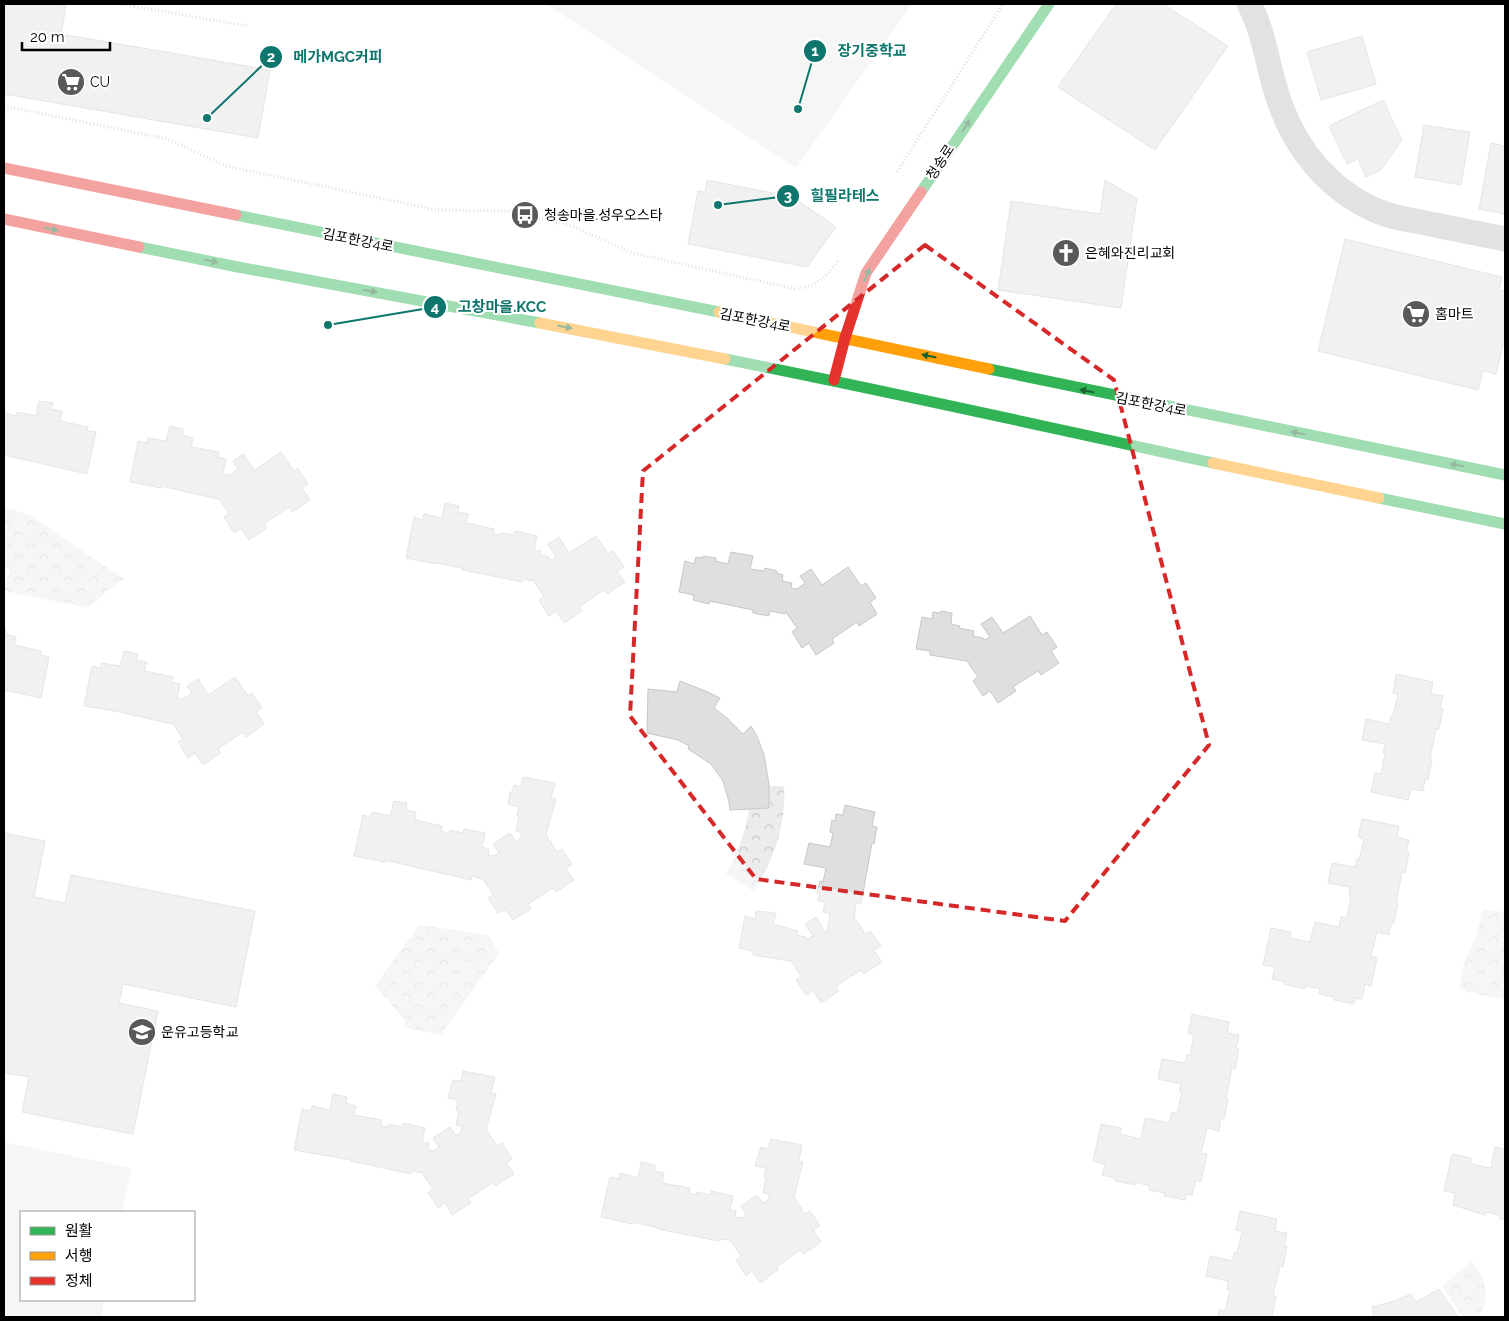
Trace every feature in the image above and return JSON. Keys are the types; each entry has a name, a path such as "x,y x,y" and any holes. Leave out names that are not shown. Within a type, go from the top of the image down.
{"street":[{"name":"청송로","path":"834,380 866,273 1049,4"},
{"path":"1030,52 1062,4"},
{"path":"1249,4 1262,38 1279,102 1287,124 1309,158 1332,182 1354,200 1376,210 1402,218 1505,239"},
{"name":"김포한강4로","path":"4,168 845,338 1089,391 1505,475"},
{"path":"4,219 238,267 506,316 834,380 1021,422 1505,524"},
{"name":"청송로","path":"845,338 870,296"}],"path":[{"path":"120,4 248,26"},
{"path":"894,177 1004,4"},
{"path":"4,106 168,139 226,166 437,210 507,211 516,213 572,226 632,253 794,289 810,286 824,278 840,258"}],"highlighted area":[{"path":"925,245 1114,380 1209,745 1065,921 756,879 630,716 643,471"}],"green space":[{"path":"546,4 912,4 796,168"},
{"path":"4,507 31,516 124,579 88,608 4,591 10,570 4,566"},
{"path":"769,786 784,786 781,828 773,854 753,891 726,874 740,843 749,809 769,808"},
{"path":"1483,909 1505,912 1505,1000 1460,990 1463,967 1478,930"},
{"path":"419,925 488,935 499,953 441,1035 404,1028 405,1020 375,986"},
{"path":"4,1142 131,1168 122,1211 20,1211 20,1301 104,1301 101,1317 17,1317 4,1315"},
{"path":"1471,1261 1480,1272 1485,1284 1485,1302 1478,1317 1463,1317 1442,1286"}],"building":[{"path":"4,4 51,4 66,6 61,34 270,70 258,138 4,94"},
{"path":"1116,4 1163,4 1228,46 1155,150 1058,87"},
{"path":"1362,36 1376,84 1321,100 1307,52"},
{"path":"1383,100 1402,140 1381,170 1366,177 1358,159 1347,164 1329,126"},
{"path":"1424,125 1470,132 1461,185 1415,177"},
{"path":"1491,143 1505,146 1505,214 1479,209"},
{"path":"707,180 793,197 836,227 807,267 688,244 698,191 705,192"},
{"path":"1105,180 1137,199 1121,308 998,290 1011,201 1100,214"},
{"name":"홈마트","path":"1345,239 1502,277 1499,290 1505,291 1505,337 1496,374 1483,371 1478,390 1318,351"},
{"path":"39,401 53,403 51,409 62,411 60,421 88,427 87,431 96,432 87,474 4,455 4,413 17,416 17,412 36,416"},
{"path":"170,426 183,429 182,435 193,438 191,447 219,452 218,457 226,459 223,474 229,475 238,469 233,461 243,454 255,470 281,452 294,471 298,468 308,484 302,488 310,500 292,512 289,507 264,524 267,528 249,540 241,528 234,533 224,517 229,514 218,497 218,499 161,486 161,488 130,482 138,441 147,443 148,438 166,441"},
{"path":"445,503 459,506 458,512 468,514 466,523 494,529 493,534 514,535 515,531 537,536 534,550 541,551 540,555 549,557 552,560 556,557 548,544 559,537 569,553 596,536 608,554 613,551 624,567 617,571 625,582 607,594 604,590 579,607 582,611 564,623 556,611 549,616 539,600 544,597 534,581 523,579 522,582 462,570 462,568 406,558 414,517 423,520 424,514 442,518"},
{"path":"731,552 753,556 750,569 764,571 765,568 777,571 776,573 783,575 782,581 792,583 791,588 797,589 805,583 800,576 811,569 822,585 848,567 861,586 866,583 876,598 870,602 877,614 859,626 857,622 832,639 834,643 816,655 809,643 802,648 792,632 797,628 786,612 785,614 770,611 769,616 753,613 753,610 710,601 709,604 693,600 694,595 679,592 685,561 694,564 696,557 703,558 703,556 716,558 715,561 728,564"},
{"path":"941,611 952,613 951,624 974,631 973,636 985,640 990,637 981,624 992,617 1003,633 1030,616 1042,635 1047,632 1057,647 1051,651 1059,663 1041,675 1038,671 1013,687 1016,691 998,703 990,691 983,696 973,681 978,677 967,661 930,655 930,651 916,649 922,617 932,619 933,612 940,613"},
{"path":"4,627 6,628 5,634 16,637 14,645 41,651 41,655 49,657 41,698 4,690"},
{"path":"124,651 138,654 136,660 147,662 144,671 173,677 171,682 180,684 177,698 183,699 192,694 187,686 198,679 208,695 235,677 248,696 252,693 262,708 256,712 264,724 246,737 243,732 218,749 221,753 203,765 195,753 188,758 178,742 183,739 172,722 172,724 84,706 92,666 101,668 102,663 120,666"},
{"path":"1396,674 1433,682 1431,694 1443,696 1440,709 1443,709 1439,729 1436,729 1428,780 1425,779 1423,791 1411,789 1408,800 1371,792 1375,773 1381,774 1385,744 1362,740 1366,719 1389,724 1391,716 1393,716 1398,694 1393,693"},
{"path":"680,681 720,698 714,708 743,734 751,726 764,755 769,784 769,808 730,810 723,781 711,764 688,749 689,746 678,740 647,733 648,689 677,692"},
{"path":"523,777 555,783 551,798 556,799 546,835 557,852 562,849 572,864 566,869 574,880 556,892 553,888 528,904 531,909 513,920 505,909 498,913 488,898 493,895 483,879 472,876 471,880 385,860 385,862 354,856 363,815 371,817 372,812 390,816 394,801 407,803 406,810 416,812 415,820 442,826 441,831 449,833 450,830 463,833 464,829 485,833 482,847 489,849 488,855 494,856 499,853 493,844 510,833 516,842 521,838 522,833 516,831 519,807 508,804 510,792 512,792 514,785 521,787"},
{"path":"845,805 875,812 872,826 877,827 874,844 872,843 861,904 856,903 854,917 865,934 870,931 881,946 874,950 882,962 864,974 861,970 836,986 839,991 821,1003 813,991 806,995 796,980 801,976 791,961 753,955 753,951 739,948 745,916 755,919 756,911 776,913 773,924 798,931 796,935 806,937 806,939 813,936 805,924 816,917 826,933 828,932 830,914 823,912 825,902 818,901 820,894 817,893 820,881 823,882 826,868 804,864 809,843 830,847 833,833 830,832 832,820 835,821 836,814 843,815"},
{"path":"1362,819 1399,826 1397,837 1409,840 1406,852 1409,852 1405,873 1402,872 1394,923 1391,923 1389,935 1377,932 1371,956 1377,958 1371,986 1365,984 1362,999 1355,998 1354,1004 1334,1000 1334,997 1319,994 1320,989 1305,986 1305,989 1272,979 1275,967 1263,965 1271,928 1291,932 1290,938 1310,942 1315,922 1339,927 1341,917 1347,918 1351,896 1349,896 1350,887 1328,883 1332,863 1355,867 1357,859 1359,860 1364,839 1358,837"},
{"path":"4,833 45,841 34,897 65,903 71,875 255,911 236,1007 123,984 119,1003 158,1011 133,1134 22,1112 29,1077 4,1073"},
{"path":"1192,1014 1229,1022 1227,1033 1239,1035 1236,1048 1239,1049 1235,1069 1232,1068 1224,1119 1221,1118 1219,1131 1207,1128 1201,1153 1207,1154 1201,1182 1196,1180 1192,1195 1186,1194 1185,1200 1164,1196 1165,1193 1149,1190 1150,1186 1135,1182 1135,1185 1115,1181 1115,1178 1102,1175 1105,1164 1093,1161 1101,1124 1121,1128 1120,1134 1141,1139 1145,1118 1169,1123 1172,1112 1177,1114 1182,1092 1179,1092 1181,1084 1158,1079 1162,1059 1185,1063 1187,1055 1190,1055 1194,1034 1188,1034"},
{"path":"463,1071 495,1077 491,1093 496,1094 486,1129 497,1146 502,1143 512,1159 506,1162 514,1174 495,1186 493,1182 468,1199 471,1203 452,1215 445,1203 438,1208 428,1192 433,1189 422,1173 412,1171 411,1174 351,1160 294,1150 302,1109 311,1111 312,1106 330,1110 333,1094 347,1097 346,1103 356,1106 354,1115 382,1120 381,1126 389,1127 389,1124 403,1127 403,1123 425,1128 422,1142 429,1143 427,1149 434,1151 439,1147 433,1138 450,1127 456,1136 461,1132 462,1126 456,1125 459,1111 456,1110 458,1100 448,1098 453,1080 461,1081"},
{"path":"771,1139 802,1145 799,1161 803,1162 794,1197 805,1214 810,1211 820,1226 813,1230 821,1242 803,1254 800,1250 776,1267 778,1270 760,1283 752,1271 746,1276 736,1260 741,1256 730,1240 719,1239 719,1241 601,1217 610,1177 619,1179 620,1173 638,1178 641,1162 655,1165 654,1171 664,1173 662,1183 690,1188 689,1193 696,1195 697,1192 710,1195 711,1191 733,1196 730,1210 736,1211 735,1217 741,1218 746,1215 741,1206 757,1195 763,1203 768,1200 770,1194 763,1193 766,1168 755,1166 761,1147 768,1149"},
{"path":"1495,1147 1505,1149 1505,1220 1500,1219 1500,1215 1486,1212 1485,1215 1453,1205 1455,1193 1444,1191 1452,1154 1471,1158 1470,1164 1491,1168"},
{"path":"1240,1211 1277,1219 1275,1231 1287,1233 1284,1246 1287,1246 1283,1267 1280,1266 1273,1296 1276,1296 1272,1317 1218,1317 1219,1310 1225,1311 1230,1290 1227,1290 1228,1281 1206,1276 1210,1256 1233,1261 1234,1252 1237,1253 1242,1231 1236,1230"},
{"path":"1439,1289 1458,1317 1369,1317 1374,1316 1372,1307 1411,1294 1416,1302"}],"traffic: fast":[{"path":"921,192 1049,4"},
{"path":"236,215 719,312"},
{"path":"139,247 540,323"},
{"path":"725,359 1213,463"},
{"path":"989,369 1505,475"},
{"path":"1379,498 1505,524"}],"traffic: slow":[{"path":"719,312 989,369"},
{"path":"540,323 725,359"},
{"path":"1213,463 1379,498"}],"traffic: jam":[{"path":"4,168 236,215"},
{"path":"834,380 866,273 921,192"},
{"path":"4,219 139,247"}],"place":[{"name":"CU","path":"71,82"},
{"name":"장기중학교","path":"798,109"},
{"name":"메가MGC커피","path":"207,118"},
{"name":"힐필라테스","path":"718,205"},
{"name":"청송마을.성우오스타","path":"525,215"},
{"name":"은혜와진리교회","path":"1066,253"},
{"name":"홈마트","path":"1416,314"},
{"name":"고창마을.KCC","path":"328,325"},
{"name":"운유고등학교","path":"142,1032"}]}
